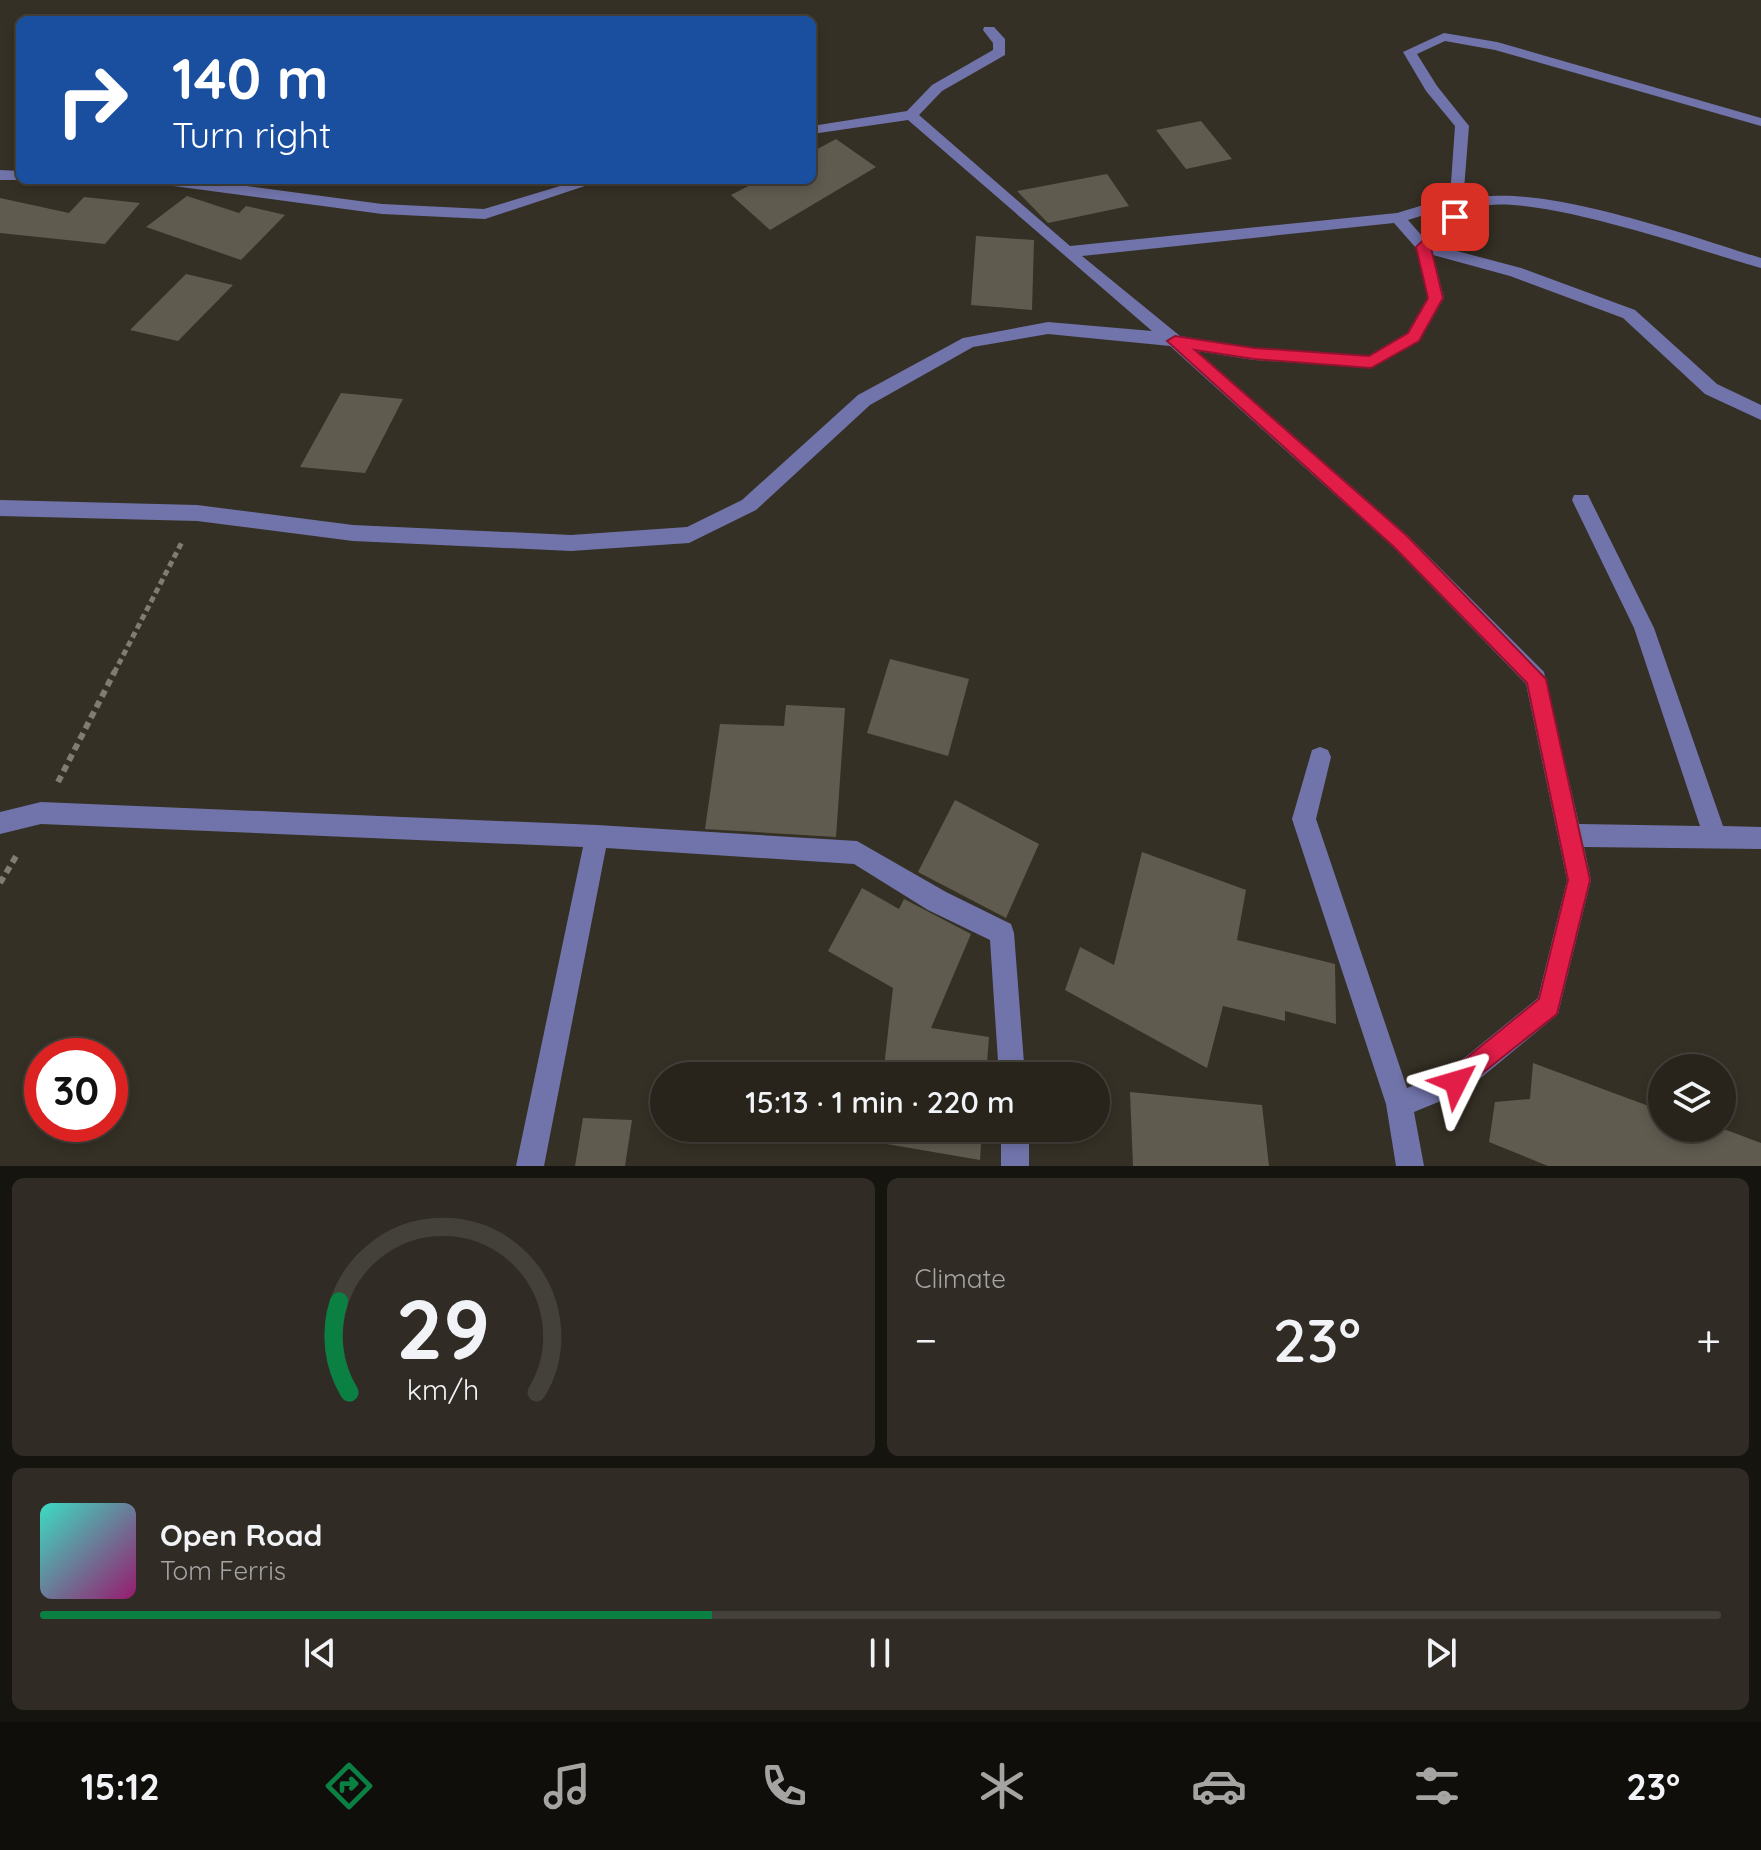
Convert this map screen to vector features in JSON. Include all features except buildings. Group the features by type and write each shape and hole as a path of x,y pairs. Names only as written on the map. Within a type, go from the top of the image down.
{"street":[{"path":"816,129 911,115 937,88 1000,52 1000,42 989,30"},
{"path":"1067,252 1398,218 1457,200 1462,126 1431,88 1410,52 1444,37 1497,46 1761,122"},
{"path":"911,115 1067,252 1175,341 1400,541 1536,679 1579,880 1549,1005 1456,1082 1399,1104"},
{"path":"196,184 382,209 485,214 583,184"},
{"path":"1423,247 1471,203 1505,199 1546,205 1761,263"},
{"path":"0,508 197,513 353,533 571,543 689,535 749,505 864,400 969,342 1048,328 1175,341 1254,354 1371,362 1413,337 1436,298 1423,247 1398,218"},
{"path":"1423,247 1515,272 1629,314 1711,389 1761,413"},
{"path":"1581,500 1644,628 1716,838"},
{"path":"1320,757 1304,819 1399,1104 1410,1166"},
{"path":"0,823 41,813 597,836 857,853 937,901 1002,933 1011,1062"},
{"path":"1569,835 1761,838"},
{"path":"530,1166 597,836"},
{"path":"1015,1142 1015,1166"}],"path":[{"path":"0,883 41,813 197,513"}],"route":[{"path":"1455,217 1423,247 1436,298 1413,337 1371,362 1254,354 1175,341 1400,541 1536,679 1579,880 1549,1005 1456,1082"}]}
